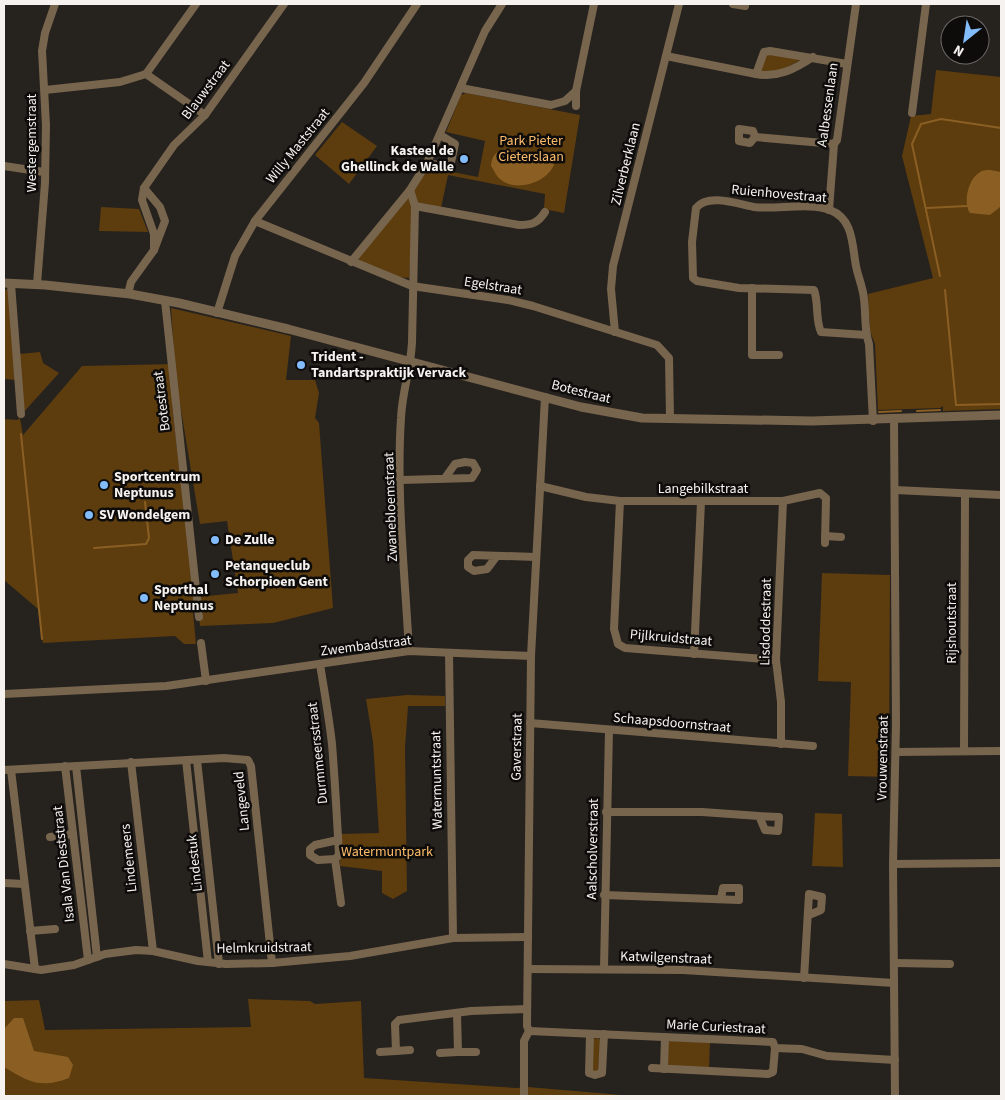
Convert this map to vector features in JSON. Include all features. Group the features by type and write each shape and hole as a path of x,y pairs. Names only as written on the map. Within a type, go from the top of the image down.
{"street":[{"name":"Westergemstraat","path":"37,284 40,266 44,172 45,90 42,51 44,33 55,4"},
{"path":"45,90 120,82 146,74 196,4"},
{"name":"Blauwstraat","path":"144,188 174,145 205,115 284,4"},
{"name":"Willy Maststraat","path":"216,313 235,256 255,221 364,83 417,4"},
{"path":"351,262 410,190 427,163 462,88 485,31 502,4"},
{"path":"576,106 576,91 594,4"},
{"name":"Zilverberklaan","path":"615,332 611,289 613,266 679,4"},
{"path":"733,4 745,6"},
{"name":"Aalbessenlaan","path":"829,210 834,144 837,140 856,4"},
{"path":"912,113 926,4"},
{"path":"756,74 764,52 813,57 847,64"},
{"path":"666,56 756,74 773,75 785,73 813,57"},
{"path":"146,74 205,115"},
{"path":"462,88 551,105 566,101 576,91"},
{"path":"427,163 450,167 455,144 440,135"},
{"path":"755,137 834,144"},
{"path":"4,166 44,172"},
{"path":"144,188 142,200 154,234 154,250"},
{"path":"128,294 130,282 154,250 164,218 160,207 144,188"},
{"name":"Zwanebloemstraat","path":"409,651 401,480 401,417 411,362 415,206 410,190"},
{"name":"Ruienhovestraat","path":"866,335 822,332 818,326 817,298 814,290 752,288 704,282 693,278 691,270 694,214 699,205 710,200 760,208 778,206 829,210 839,215 848,227 855,246 856,264 864,300 866,335 869,344 873,420"},
{"path":"415,206 519,225 530,225 540,221 545,212"},
{"name":"Egelstraat","path":"255,221 412,286 508,300 658,346 669,358 670,418"},
{"path":"8,284 21,414"},
{"name":"Botestraat","path":"8,284 37,284 128,294 165,301 288,329 616,415 670,418 873,420 1001,415"},
{"path":"752,288 748,355 779,355"},
{"name":"Botestraat","path":"165,301 199,617"},
{"name":"Gaverstraat","path":"524,1096 524,1041 529,1031 527,1026 527,1009 531,656 545,397"},
{"name":"Vrouwenstraat","path":"894,420 896,752 894,864 895,1096"},
{"path":"401,480 445,478"},
{"name":"Langebilkstraat","path":"540,486 620,501 783,501 820,493 826,498 825,540 841,537"},
{"path":"894,490 1001,495"},
{"name":"Rijshoutstraat","path":"964,751 965,494"},
{"name":"Pijlkruidstraat","path":"620,501 614,629 618,644 625,648 776,660"},
{"name":"Lisdoddestraat","path":"782,744 781,702 776,660 783,501"},
{"path":"694,654 701,502"},
{"path":"496,557 536,557"},
{"path":"201,643 206,681"},
{"name":"Zwembadstraat","path":"4,694 166,686 409,651 531,656"},
{"name":"Watermuntstraat","path":"449,652 453,938"},
{"name":"Durmmeersstraat","path":"320,664 332,742 339,855 335,859"},
{"name":"Schaapsdoornstraat","path":"530,724 813,746"},
{"name":"Aalscholverstraat","path":"604,968 604,895 609,730"},
{"path":"896,752 1001,751"},
{"name":"Langeveld","path":"7,770 131,762 244,758 250,762 272,963"},
{"name":"Lindestuk","path":"186,760 208,962"},
{"name":"Lindestuk","path":"198,760 219,964"},
{"name":"Lindemeers","path":"131,762 153,951"},
{"name":"Isala Van Dieststraat","path":"65,766 88,960"},
{"name":"Isala Van Dieststraat","path":"76,766 97,957"},
{"path":"7,770 35,969"},
{"path":"606,812 702,812 759,816"},
{"path":"50,837 73,834"},
{"path":"338,840 315,845 310,849 310,855 318,860 335,859 341,903"},
{"path":"894,864 1001,863"},
{"path":"4,884 24,884"},
{"path":"604,895 720,898"},
{"path":"804,978 808,915"},
{"path":"30,931 55,929"},
{"name":"Helmkruidstraat","path":"4,964 35,969 58,968 97,957 136,950 153,951 219,964 272,963 350,956 453,938 528,937"},
{"path":"894,963 950,964"},
{"name":"Katwilgenstraat","path":"528,969 683,970 894,983"},
{"path":"396,1051 394,1024 396,1022 417,1016 484,1010 527,1009"},
{"path":"457,1013 458,1052"},
{"name":"Marie Curiestraat","path":"529,1031 773,1042 774,1048 802,1049 827,1056 895,1060"},
{"path":"590,1034 589,1073 596,1075 602,1073 604,1034"},
{"path":"664,1069 665,1037"},
{"path":"652,1068 768,1074 773,1072 774,1048"},
{"path":"380,1052 410,1050"},
{"path":"440,1053 476,1052"}],"green space":[{"path":"767,54 802,59 782,70 762,72 760,68"},
{"path":"936,70 1001,77 1001,409 943,411 943,406 940,408 878,410 875,344 870,331 868,294 933,278 902,156 911,116 931,114"},
{"name":"Park Pieter Cieterslaan","path":"466,93 580,115 564,213 544,209 545,194 448,175 441,208 414,203 409,278 397,277 360,261 358,258 426,169 432,168 478,177 485,141 446,132 461,95"},
{"path":"342,122 377,146 349,184 315,155"},
{"path":"101,207 139,209 148,232 99,231"},
{"path":"9,289 16,380 4,379 4,290"},
{"path":"171,308 291,336 286,380 315,380 319,393 315,418 319,423 333,608 273,623 200,626 197,597 238,593 227,521 200,524 180,404 172,404 195,607 193,612 196,644 184,644 175,636 43,643 38,609 4,580 4,419 17,420 20,418 23,435 82,366 175,364"},
{"path":"40,352 43,363 59,373 22,414 19,354"},
{"path":"822,573 890,575 889,777 848,776 851,682 818,681"},
{"name":"Watermuntpark","path":"407,695 445,696 445,706 408,706 405,748 407,891 393,899 382,893 382,871 340,866 341,834 379,833 373,742 366,699"},
{"path":"815,813 842,814 843,867 812,866"},
{"path":"248,999 310,1001 315,1004 361,1001 364,1078 517,1088 528,1087 633,1096 4,1096 4,1001 39,1000 45,1030 251,1027"},
{"path":"598,1038 600,1040 598,1072 591,1070 592,1039"},
{"path":"670,1040 710,1041 709,1069 671,1067 668,1064 667,1045"}],"shaded area":[{"path":"504,149 517,152 552,153 554,155 554,166 549,173 536,182 521,185 506,183 499,178 491,166 494,155"},
{"path":"990,170 1001,172 1000,207 990,215 970,213 967,203 969,186 980,172"},
{"path":"14,1018 23,1018 34,1051 68,1057 73,1065 69,1078 50,1083 35,1082 21,1077 4,1067 4,1029"}],"waterway":[{"path":"940,276 912,144 921,124 941,119 1001,128"},
{"path":"927,208 967,206"},
{"path":"945,290 956,405 1001,404"},
{"path":"917,411 940,410"},
{"path":"879,412 901,411"},
{"path":"21,434 42,639"},
{"path":"94,548 146,544 149,538 145,502"}],"place":[{"name":"Kasteel de Ghellinck de Walle","path":"464,159"},
{"name":"Trident - Tandartspraktijk Vervack","path":"301,365"},
{"name":"Sportcentrum Neptunus","path":"104,485"},
{"name":"SV Wondelgem","path":"89,515"},
{"name":"De Zulle","path":"215,540"},
{"name":"Petanqueclub Schorpioen Gent","path":"215,574"},
{"name":"Sporthal Neptunus","path":"144,598"}]}
